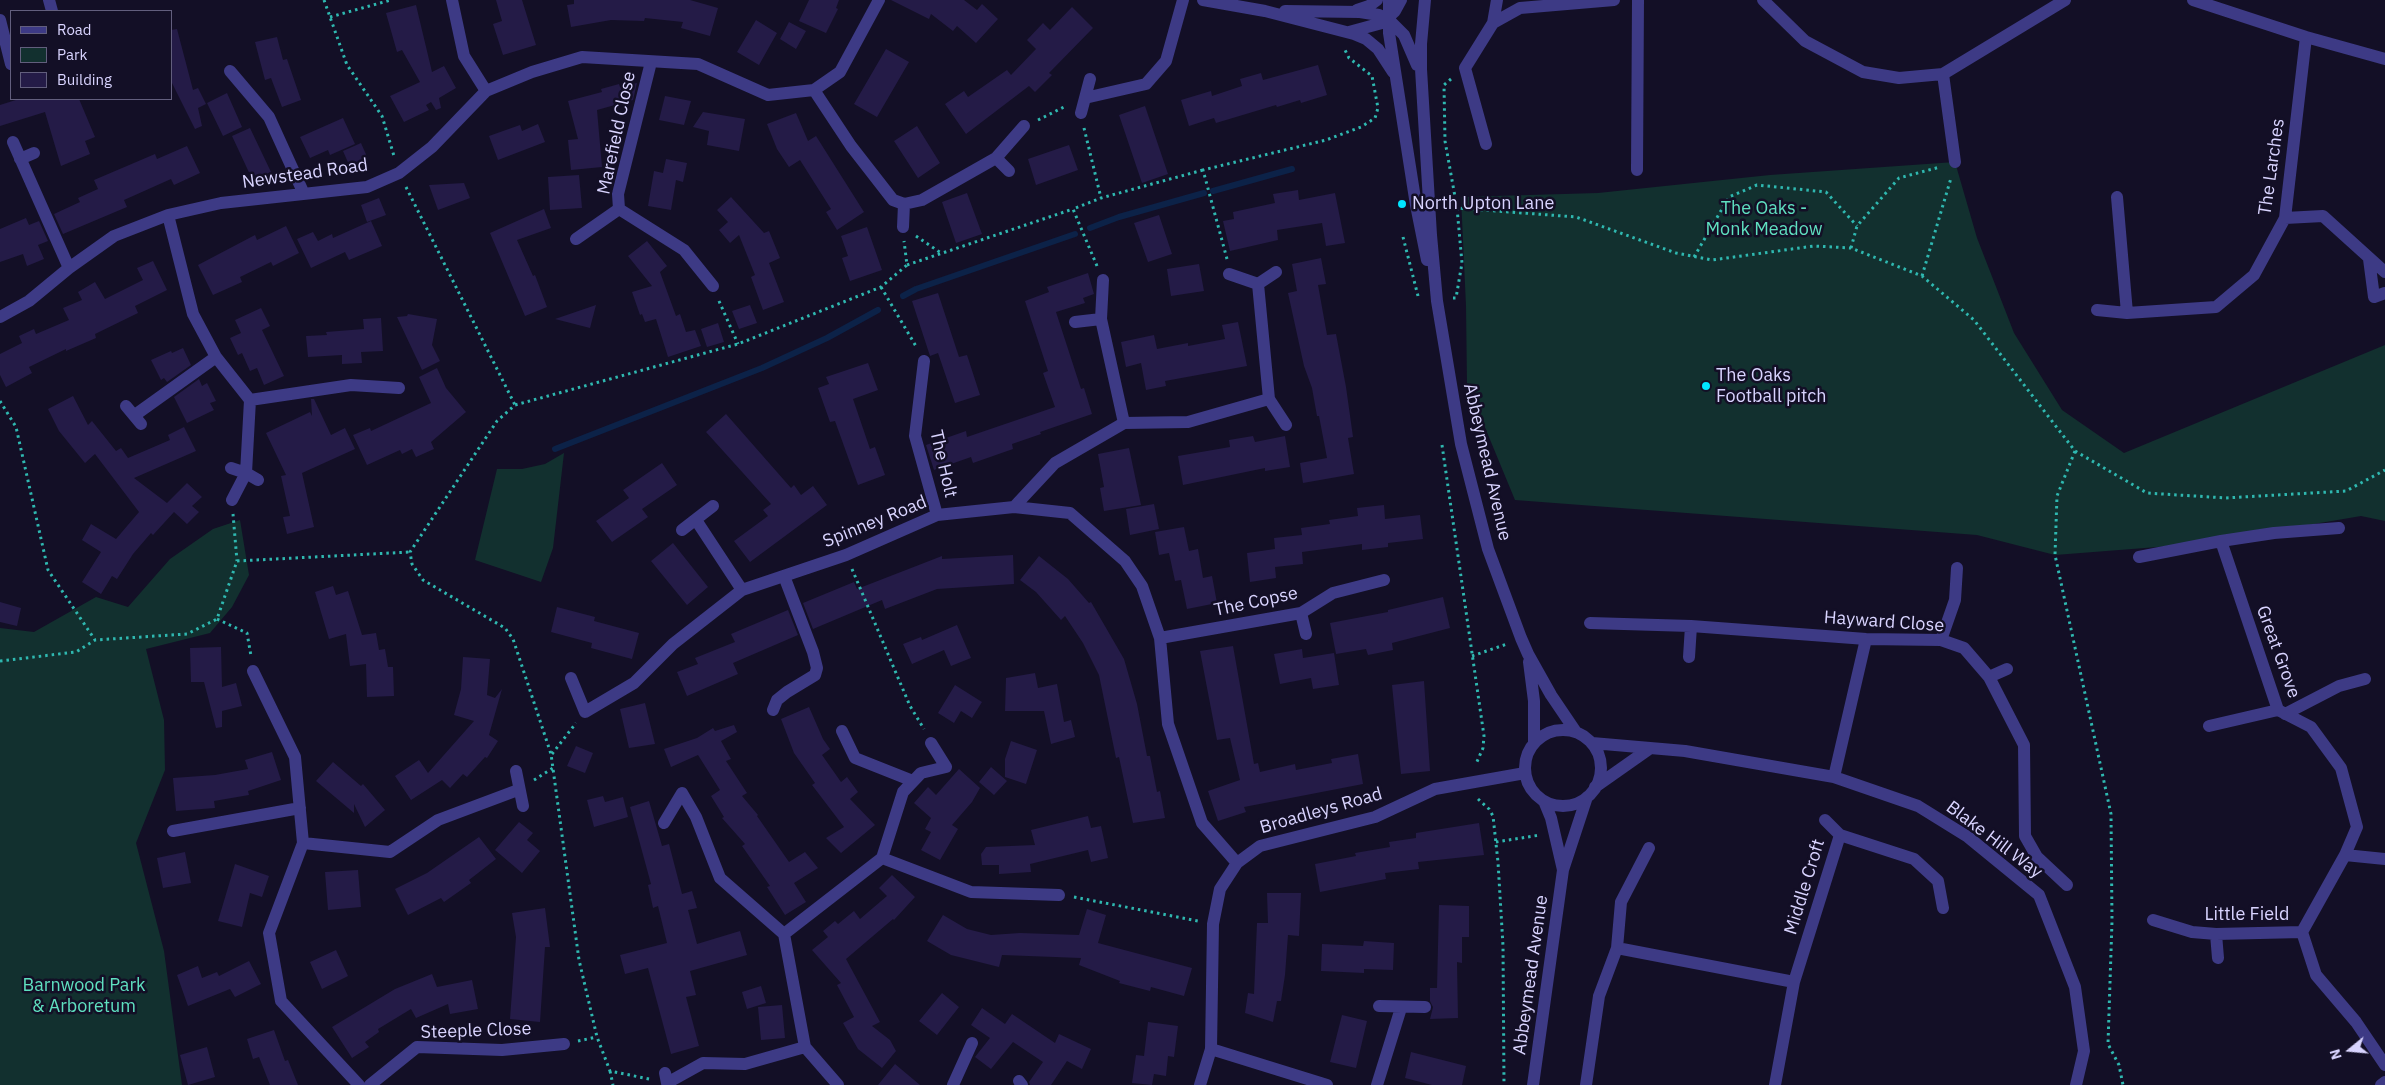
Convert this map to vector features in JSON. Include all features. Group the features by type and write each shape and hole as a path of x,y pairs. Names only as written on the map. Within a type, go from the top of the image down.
{"street":[{"path":"452,0 464,56 486,91"},
{"name":"Newstead Road","path":"0,317 29,301 69,268 114,236 168,215 220,203 367,187 399,173 432,147 486,91 532,72 582,57 698,64 768,95 814,90 840,72 879,0"},
{"path":"1085,98 1146,84 1166,61 1183,0"},
{"path":"1204,0 1265,11 1344,32 1374,26 1388,19 1401,0"},
{"path":"1344,12 1369,6 1377,0"},
{"name":"Abbeymead Avenue","path":"1389,0 1388,19 1423,242 1437,301 1469,480 1488,549 1521,638 1551,695 1576,732"},
{"name":"Abbeymead Avenue","path":"1425,0 1421,44 1422,88 1437,301"},
{"path":"1486,144 1465,68 1493,23 1497,0"},
{"path":"1493,23 1520,8 1614,0"},
{"path":"1637,170 1638,0"},
{"path":"1763,0 1805,41 1863,72 1899,78 1942,74 2065,0"},
{"path":"2193,0 2306,37 2385,59"},
{"path":"1265,11 1370,13 1388,19"},
{"name":"Abbeymead Avenue","path":"1388,19 1404,35 1413,51 1422,88"},
{"path":"0,20 10,60"},
{"name":"Abbeymead Avenue","path":"1344,32 1366,39 1378,49 1392,69 1399,91"},
{"name":"The Larches","path":"2097,310 2127,313 2216,307 2254,276 2285,218 2306,37"},
{"name":"Marefield Close","path":"651,62 618,194 619,209 684,250 713,286"},
{"path":"230,71 269,117 304,194"},
{"path":"1942,74 1955,162"},
{"path":"1081,113 1090,79"},
{"path":"814,90 851,146 893,200 904,204 922,200 996,158 1024,126"},
{"path":"13,142 69,268"},
{"path":"20,159 34,153"},
{"path":"996,158 1009,172"},
{"path":"2117,198 2127,313"},
{"path":"903,227 904,204"},
{"path":"576,239 619,209"},
{"path":"168,215 194,314 216,357 250,400 246,473 232,500"},
{"path":"2285,218 2323,216 2385,272"},
{"path":"2369,258 2385,259"},
{"path":"2369,258 2374,297 2385,293"},
{"path":"1229,268 1258,284"},
{"path":"1258,284 1276,272"},
{"path":"1103,280 1101,319 1124,423"},
{"path":"1258,284 1269,399 1286,425"},
{"path":"1075,322 1101,319"},
{"path":"134,415 216,357"},
{"name":"The Holt","path":"924,361 915,436 937,515"},
{"path":"250,400 351,385 399,388"},
{"path":"1014,507 1055,463 1124,423 1188,422 1269,399"},
{"path":"231,468 246,473 258,480"},
{"path":"682,530 714,506"},
{"name":"Spinney Road","path":"585,712 634,683 673,644 742,590 846,555 937,515 1014,507 1070,513 1125,561 1142,586 1160,638 1168,724 1202,823 1237,863"},
{"path":"696,520 742,590"},
{"path":"2139,557 2196,544 2237,538 2339,528"},
{"name":"Great Grove","path":"2220,541 2282,712 2311,727 2341,768 2357,827 2345,855 2302,932"},
{"path":"1941,640 1954,600 1957,568"},
{"path":"773,710 777,700 815,675 816,668 813,652 784,576"},
{"name":"The Copse","path":"1160,638 1301,613 1333,593 1384,580"},
{"path":"1301,613 1306,634"},
{"name":"Hayward Close","path":"1590,622 1691,626 1866,639 1941,640 1964,648 1989,676 2024,745 2025,836 2037,857 2067,885"},
{"path":"1689,657 1691,626"},
{"path":"1834,777 1866,639"},
{"name":"Abbeymead Avenue","path":"1528,654 1534,701 1534,743"},
{"path":"1989,676 2007,669"},
{"path":"253,671 294,757 303,843 269,932 281,1000 359,1085"},
{"path":"571,678 585,712"},
{"path":"2209,726 2282,712 2340,686 2365,679"},
{"path":"842,731 855,758 913,782"},
{"path":"1595,787 1600,772 1599,757 1592,743 1576,732 1553,731 1543,735 1534,743 1528,753 1525,773 1532,790 1544,801 1566,805 1577,803 1587,797 1595,787 1649,749"},
{"path":"784,934 882,858 902,792 921,773 946,767 932,743"},
{"name":"Blake Hill Way","path":"1592,743 1685,751 1834,777 1918,806 1968,837 2039,895 2075,987 2084,1051 2076,1085"},
{"path":"516,771 518,790 524,806"},
{"name":"Broadleys Road","path":"1200,1085 1211,1049 1214,924 1220,889 1237,863 1260,846 1375,817 1435,789 1525,773"},
{"path":"303,843 390,852 438,820 518,790"},
{"path":"664,823 682,793 696,817 720,878 784,934 805,1047 838,1085"},
{"name":"Abbeymead Avenue","path":"1533,1085 1563,870 1587,797"},
{"name":"Abbeymead Avenue","path":"1544,801 1563,870"},
{"path":"173,831 300,808"},
{"path":"1825,820 1840,834"},
{"name":"Middle Croft","path":"1775,1085 1794,982 1840,834 1914,859 1938,881 1943,908"},
{"path":"1586,1085 1599,996 1617,948 1621,902 1649,848"},
{"path":"2345,855 2385,859"},
{"path":"882,858 972,892 1059,894"},
{"name":"Little Field","path":"2153,920 2192,932 2216,934 2302,932"},
{"path":"2302,932 2316,974 2356,1022 2385,1065"},
{"path":"2216,934 2218,958"},
{"path":"1617,948 1794,982"},
{"path":"1379,1006 1401,1008 1425,1007"},
{"path":"1376,1085 1401,1008"},
{"path":"953,1085 972,1043"},
{"name":"Steeple Close","path":"370,1085 417,1047 502,1050 564,1044"},
{"path":"666,1078 703,1063 745,1064 805,1047"},
{"path":"1211,1049 1327,1085"},
{"path":"2381,1085 2385,1082"}],"path":[{"path":"324,0 347,65 382,116 399,173 515,405"},
{"path":"330,17 391,0"},
{"path":"613,1085 610,1071 597,1037 580,960 551,754 510,633 431,586 412,564 410,552 497,421 515,405 738,344 882,287 907,265 1101,198 1203,170 1326,140 1361,127 1376,118 1378,108 1372,76 1349,58 1343,44 1344,32"},
{"path":"1437,301 1456,298 1462,263 1457,208 1445,141 1444,84 1465,68"},
{"path":"1024,126 1085,98"},
{"path":"1081,113 1101,198"},
{"path":"1851,248 1858,226 1899,178 1955,162"},
{"path":"1922,276 1955,162"},
{"path":"1203,170 1229,268"},
{"path":"1694,257 1729,198 1757,185 1826,192 1858,226"},
{"path":"1457,208 1576,217 1676,253 1712,260 1814,246 1851,248 1922,276 1974,320 2075,451 2147,493 2226,498 2346,491 2385,470"},
{"path":"1072,209 1103,280"},
{"path":"903,227 941,253"},
{"path":"903,227 907,265"},
{"path":"1403,234 1409,266 1420,304"},
{"path":"713,286 738,344"},
{"path":"882,287 924,361"},
{"path":"0,401 16,427 48,570 96,640"},
{"path":"1441,440 1484,736 1483,748 1475,769"},
{"path":"2075,451 2057,496 2055,554 2111,814 2112,921 2108,1044 2119,1065 2124,1085"},
{"path":"0,661 76,652 96,640 187,634 217,620 237,561 232,500"},
{"path":"237,561 410,552"},
{"path":"846,555 910,706 932,743"},
{"path":"217,620 247,634 253,671"},
{"path":"1472,656 1521,638"},
{"path":"551,754 585,712"},
{"path":"1476,796 1493,816 1498,862 1502,946 1504,1085"},
{"path":"1059,894 1214,924"},
{"path":"610,1071 666,1078"}],"green space":[{"name":"The Oaks - Monk Meadow","path":"1955,162 1977,238 2014,333 2062,410 2124,453 2385,345 2385,521 2361,516 2196,544 2055,555 1977,535 1515,500 1467,384 1466,306 1461,197 1598,193 1770,175"},
{"path":"564,453 553,548 541,582 475,560 497,469 522,469 545,464"},
{"name":"Barnwood Park & Arboretum","path":"240,520 249,575 232,607 210,633 146,649 164,720 165,770 136,843 164,951 182,1085 0,1085 0,628 34,632 96,597 128,607 170,559 213,529"}],"building":[{"path":"496,0 522,0 536,45 503,55 493,24 502,21"},
{"path":"574,0 690,0 718,8 710,36 681,28 683,22 645,18 644,21 611,20 571,27 567,5 574,4"},
{"path":"809,0 839,0 836,8 838,9 826,33 799,21"},
{"path":"891,0 964,0 977,10 982,4 998,19 976,43 957,26 953,31 931,14 929,19"},
{"path":"416,5 432,72 444,66 456,88 439,98 441,108 436,110 431,102 426,105 429,110 404,122 390,96 420,82 402,50 397,52 386,13"},
{"path":"1072,7 1093,28 1049,73 1052,75 1035,92 1029,86 966,134 945,104 964,91 968,97 1007,70 1011,75 1036,49 1027,40 1043,23 1050,30"},
{"path":"756,20 777,33 759,65 737,52"},
{"path":"789,22 806,31 796,49 780,39"},
{"path":"177,29 193,90 198,88 206,104 198,108 202,126 195,129 172,83 172,30"},
{"path":"277,37 283,60 287,59 301,100 282,107 271,78 265,80 255,42"},
{"path":"886,49 909,62 877,117 854,104"},
{"path":"1318,65 1327,95 1301,103 1300,100 1277,107 1276,105 1216,123 1214,118 1189,126 1181,100 1211,91 1212,96 1242,86 1240,79 1261,73 1263,80"},
{"path":"637,83 633,100 597,110 602,167 571,170 568,140 578,139 568,101 602,92 601,89 619,84 620,87"},
{"path":"227,93 242,127 223,136 207,103"},
{"path":"665,96 691,101 684,125 659,120"},
{"path":"16,100 79,100 95,137 85,141 90,154 61,166 45,112 0,126 0,105"},
{"path":"1145,106 1168,174 1142,183 1119,115"},
{"path":"703,112 745,119 739,151 707,145 709,131 693,127"},
{"path":"796,113 808,141 816,136 864,212 837,230 826,212 831,209 800,160 789,167 777,149 767,124"},
{"path":"343,118 355,144 330,155 328,150 310,158 300,137"},
{"path":"538,124 545,142 498,160 489,136 520,125 522,131"},
{"path":"917,126 940,163 918,178 894,141"},
{"path":"250,128 271,172 253,181 232,136"},
{"path":"361,143 368,159 350,167 343,151"},
{"path":"1069,145 1078,170 1036,185 1028,159"},
{"path":"187,146 200,173 174,185 171,179 124,200 127,207 63,234 54,214 80,202 78,198 98,189 94,180 155,154 157,159"},
{"path":"666,159 687,163 683,182 676,180 671,210 648,206 654,171 663,173"},
{"path":"579,175 582,208 550,210 548,177"},
{"path":"464,183 470,198 438,210 429,185"},
{"path":"1298,190 1299,200 1335,193 1345,243 1326,246 1322,223 1277,230 1278,240 1230,251 1223,221 1234,219 1233,212 1275,203 1273,194"},
{"path":"967,193 982,234 956,243 942,202"},
{"path":"731,197 764,233 769,231 780,258 769,263 784,302 763,310 751,277 755,275 739,235 730,243 719,230 728,222 717,210"},
{"path":"379,198 386,215 367,222 361,205"},
{"path":"544,209 551,228 517,240 533,276 535,275 547,307 525,316 490,233"},
{"path":"1159,215 1172,254 1148,262 1134,223"},
{"path":"26,218 29,225 39,221 48,241 38,245 44,259 27,266 23,254 0,262 0,229"},
{"path":"371,221 382,246 349,260 345,252 311,268 297,239 313,232 318,241 332,234 333,238"},
{"path":"286,226 299,253 273,266 271,262 240,277 242,282 213,295 198,265 255,235 257,240"},
{"path":"867,227 882,270 850,281 842,258 848,256 841,236"},
{"path":"647,241 667,266 660,272 676,316 680,314 686,332 695,330 701,346 668,357 656,319 645,322 642,314 640,315 632,292 652,286 628,256"},
{"path":"1321,258 1326,284 1318,285 1327,335 1336,334 1353,437 1348,438 1354,474 1303,483 1300,463 1327,458 1319,416 1317,416 1312,388 1304,366 1288,293 1297,291 1292,264"},
{"path":"153,261 167,290 135,306 138,313 95,334 96,338 66,351 66,349 29,367 32,373 6,387 0,375 0,354 22,343 19,336 34,329 36,334 69,320 63,308 82,300 78,292 95,282 105,299 143,280 137,268"},
{"path":"1199,264 1204,291 1171,296 1167,269"},
{"path":"1088,273 1094,294 1083,298 1085,303 1056,312 1081,389 1084,388 1092,414 1012,444 1013,449 973,463 971,457 934,470 926,445 966,431 967,437 1055,407 1043,373 1048,371 1025,301 1049,292 1047,287"},
{"path":"938,293 959,357 967,355 980,395 955,403 938,353 930,356 912,301"},
{"path":"596,305 590,328 555,319"},
{"path":"750,305 757,323 739,329 732,311"},
{"path":"261,308 270,326 262,330 284,376 264,385 257,368 250,371 242,353 238,355 230,338 241,333 235,320"},
{"path":"408,314 437,319 432,345 440,361 422,370 397,317 407,316"},
{"path":"381,318 383,351 361,352 362,363 342,364 342,355 308,357 306,336 327,335 326,332 364,329 363,319"},
{"path":"1238,322 1247,366 1165,381 1166,386 1146,390 1141,363 1126,367 1121,342 1154,335 1157,349 1188,343 1188,346 1225,339 1222,325"},
{"path":"718,323 724,342 707,347 701,329"},
{"path":"183,348 191,365 167,382 164,378 161,380 151,360"},
{"path":"868,363 878,390 853,399 870,449 875,447 885,475 858,485 835,421 830,422 818,388 829,384 826,377"},
{"path":"437,368 446,388 466,412 431,442 434,449 416,457 412,449 402,454 400,450 367,465 353,435 370,428 371,431 431,403 419,377"},
{"path":"199,379 202,386 207,383 216,401 210,403 214,410 187,423 174,397"},
{"path":"73,396 88,425 92,421 116,451 121,448 128,458 170,440 168,435 184,427 196,451 134,478 167,503 187,483 202,497 192,506 199,512 187,524 174,512 153,535 151,533 133,554 117,579 112,576 101,594 82,582 101,552 82,540 91,524 116,539 139,512 95,454 85,463 59,431 48,409"},
{"path":"311,399 314,399 331,435 345,428 355,449 302,473 314,527 287,534 283,517 290,516 281,476 286,475 266,433 310,412 312,416"},
{"path":"726,414 791,488 794,485 801,495 813,486 827,505 750,562 734,541 768,516 763,510 771,504 706,432"},
{"path":"1253,436 1255,442 1285,436 1290,467 1265,471 1265,468 1183,485 1178,456 1230,447 1229,440"},
{"path":"1129,448 1141,505 1104,511 1100,488 1104,487 1098,454"},
{"path":"662,463 677,485 642,509 648,517 612,542 596,521 629,498 623,490"},
{"path":"1154,504 1159,529 1130,535 1126,509"},
{"path":"1384,505 1385,519 1420,515 1423,539 1388,543 1388,547 1362,550 1362,544 1302,552 1303,564 1275,567 1276,578 1250,582 1247,553 1275,549 1274,538 1302,535 1301,528 1330,524 1329,520 1358,516 1357,508"},
{"path":"1184,527 1189,551 1198,549 1203,578 1212,576 1217,603 1187,609 1181,580 1175,581 1169,553 1159,555 1155,532"},
{"path":"673,543 708,587 687,605 651,561"},
{"path":"1013,555 1014,584 937,589 885,609 882,600 813,629 803,603 854,582 857,589 942,556 942,559"},
{"path":"1039,556 1068,579 1089,603 1091,602 1124,659 1137,704 1147,756 1150,756 1157,792 1160,791 1165,818 1133,823 1119,757 1116,758 1099,675 1083,643 1065,616 1061,620 1036,592 1020,580"},
{"path":"333,586 336,595 348,591 362,635 376,633 379,650 385,649 388,667 393,667 394,696 367,697 366,664 350,666 346,634 329,639 315,592"},
{"path":"1443,597 1450,628 1392,643 1393,650 1368,655 1366,649 1336,654 1330,623 1388,612 1388,610"},
{"path":"0,602 21,608 17,626 0,622"},
{"path":"557,607 595,617 594,621 639,633 632,659 591,648 592,643 551,632"},
{"path":"788,610 798,635 733,663 738,674 687,696 677,672 698,664 695,658 735,642 731,634"},
{"path":"957,625 971,658 951,666 944,650 912,664 903,644 921,637 922,640"},
{"path":"1233,646 1254,764 1258,763 1260,772 1295,764 1296,770 1332,763 1331,759 1358,754 1363,784 1244,807 1246,812 1218,821 1208,791 1240,780 1230,738 1217,740 1200,651"},
{"path":"221,647 222,687 236,683 242,706 222,711 222,727 216,728 204,682 191,682 190,648"},
{"path":"1302,649 1303,658 1334,653 1339,685 1313,689 1311,678 1280,684 1274,654"},
{"path":"463,657 490,659 487,695 495,698 502,689 489,735 498,741 487,758 485,757 467,777 463,774 450,788 442,780 411,800 395,776 419,760 428,773 474,721 454,715 461,689"},
{"path":"1035,673 1038,688 1057,684 1064,722 1071,720 1075,737 1051,744 1044,711 1005,711 1006,678"},
{"path":"1424,681 1430,771 1401,774 1392,685"},
{"path":"955,685 982,702 972,718 961,711 954,723 938,713"},
{"path":"645,703 655,744 629,748 620,709"},
{"path":"809,707 823,739 830,749 822,755 841,782 847,777 858,792 850,799 875,825 841,853 826,838 844,827 812,785 815,783 794,753 781,719"},
{"path":"734,725 737,732 721,741 731,759 726,761 747,793 742,796 758,815 789,862 805,852 818,868 794,883 806,902 785,915 767,887 770,886 742,846 745,844 722,818 724,817 711,796 720,790 698,755 671,767 664,749 697,738 713,728 715,731"},
{"path":"1011,741 1037,750 1026,784 1005,777 1005,759"},
{"path":"576,746 593,753 585,773 567,766"},
{"path":"272,752 281,780 248,791 249,795 214,801 215,808 176,811 173,778 215,775 248,769 245,760"},
{"path":"333,762 361,786 363,784 385,810 365,827 354,804 354,813 316,781"},
{"path":"991,767 1007,781 994,795 979,782"},
{"path":"959,769 980,788 972,802 952,825 958,829 940,860 921,850 931,832 925,829 931,818 914,803 928,787 936,795"},
{"path":"603,796 605,802 623,797 628,817 594,827 587,800"},
{"path":"649,801 662,846 669,844 682,894 692,891 697,908 688,910 697,944 740,931 747,955 690,971 696,995 686,997 699,1046 671,1054 648,968 625,974 620,955 667,943 658,906 653,908 648,885 651,884 630,807"},
{"path":"1088,816 1091,828 1101,826 1108,858 1091,862 1088,850 1030,864 1031,872 999,874 999,865 982,865 981,854 986,847 1035,845 1031,830"},
{"path":"519,822 533,833 527,840 540,851 522,873 495,850"},
{"path":"1479,823 1484,855 1418,862 1419,869 1385,873 1386,879 1320,892 1315,864 1356,856 1355,853 1390,847 1389,842 1416,838 1416,833"},
{"path":"479,837 496,859 469,880 471,883 444,902 441,898 408,915 395,889 427,873"},
{"path":"185,852 191,883 163,888 157,858"},
{"path":"235,864 269,876 262,897 250,893 242,927 218,921"},
{"path":"358,870 361,907 328,910 325,872"},
{"path":"892,875 915,897 894,920 846,959 880,1022 872,1026 890,1040 896,1051 882,1068 858,1049 843,1023 854,1017 837,985 841,983 812,950 828,937 823,931 835,921 838,924 854,911 860,919 887,896 879,888"},
{"path":"1267,893 1301,893 1299,936 1288,935 1281,1001 1277,1001 1273,1022 1245,1013 1248,993 1254,994 1257,923 1268,923"},
{"path":"1439,905 1469,906 1469,937 1462,937 1462,963 1457,962 1458,1018 1430,1019 1433,1007 1430,1001 1430,988 1437,988"},
{"path":"545,908 550,947 545,947 540,1022 510,1019 516,937 512,913"},
{"path":"1087,909 1106,915 1098,943 1192,968 1184,996 1151,987 1150,991 1119,983 1120,981 1079,965 1081,958 1002,955 999,967 951,955 927,941 943,915 967,929 991,935 1020,933 1079,935"},
{"path":"1364,941 1394,943 1393,970 1364,969 1364,973 1321,971 1322,944 1363,946"},
{"path":"336,950 348,976 322,989 310,962"},
{"path":"249,961 261,984 235,997 230,989 188,1006 177,975 198,966 202,978 217,972 219,976"},
{"path":"432,974 437,987 472,980 478,1009 450,1014 448,1004 416,1018 411,1009 378,1029 379,1032 365,1042 369,1047 352,1058 332,1027 395,989"},
{"path":"761,986 766,1003 747,1009 742,992"},
{"path":"942,993 959,1007 937,1035 919,1021"},
{"path":"782,1005 785,1038 761,1040 758,1007"},
{"path":"982,1008 1005,1024 1012,1014 1055,1043 1059,1034 1091,1049 1082,1069 1067,1061 1051,1085 1030,1085 1029,1082 1043,1062 1013,1042 991,1069 975,1057 990,1038 971,1025"},
{"path":"1342,1015 1367,1021 1356,1068 1330,1062"},
{"path":"1148,1022 1178,1026 1174,1057 1168,1056 1166,1076 1154,1074 1152,1085 1132,1083 1136,1055 1144,1056"},
{"path":"274,1030 285,1061 288,1060 298,1085 270,1085 259,1057 253,1059 247,1039"},
{"path":"207,1047 215,1077 188,1085 180,1055"},
{"path":"1411,1052 1466,1066 1462,1085 1432,1085 1405,1078"},
{"path":"895,1064 920,1085 878,1085"}],"waterway":[{"path":"1213,191 1292,169"},
{"path":"1090,228 1119,217 1204,193"},
{"path":"903,296 916,289 1075,234"},
{"path":"555,449 762,368 827,338 878,310"}],"place":[{"name":"North Upton Lane","path":"1402,204"},
{"name":"The Oaks Football pitch","path":"1706,386"}]}
